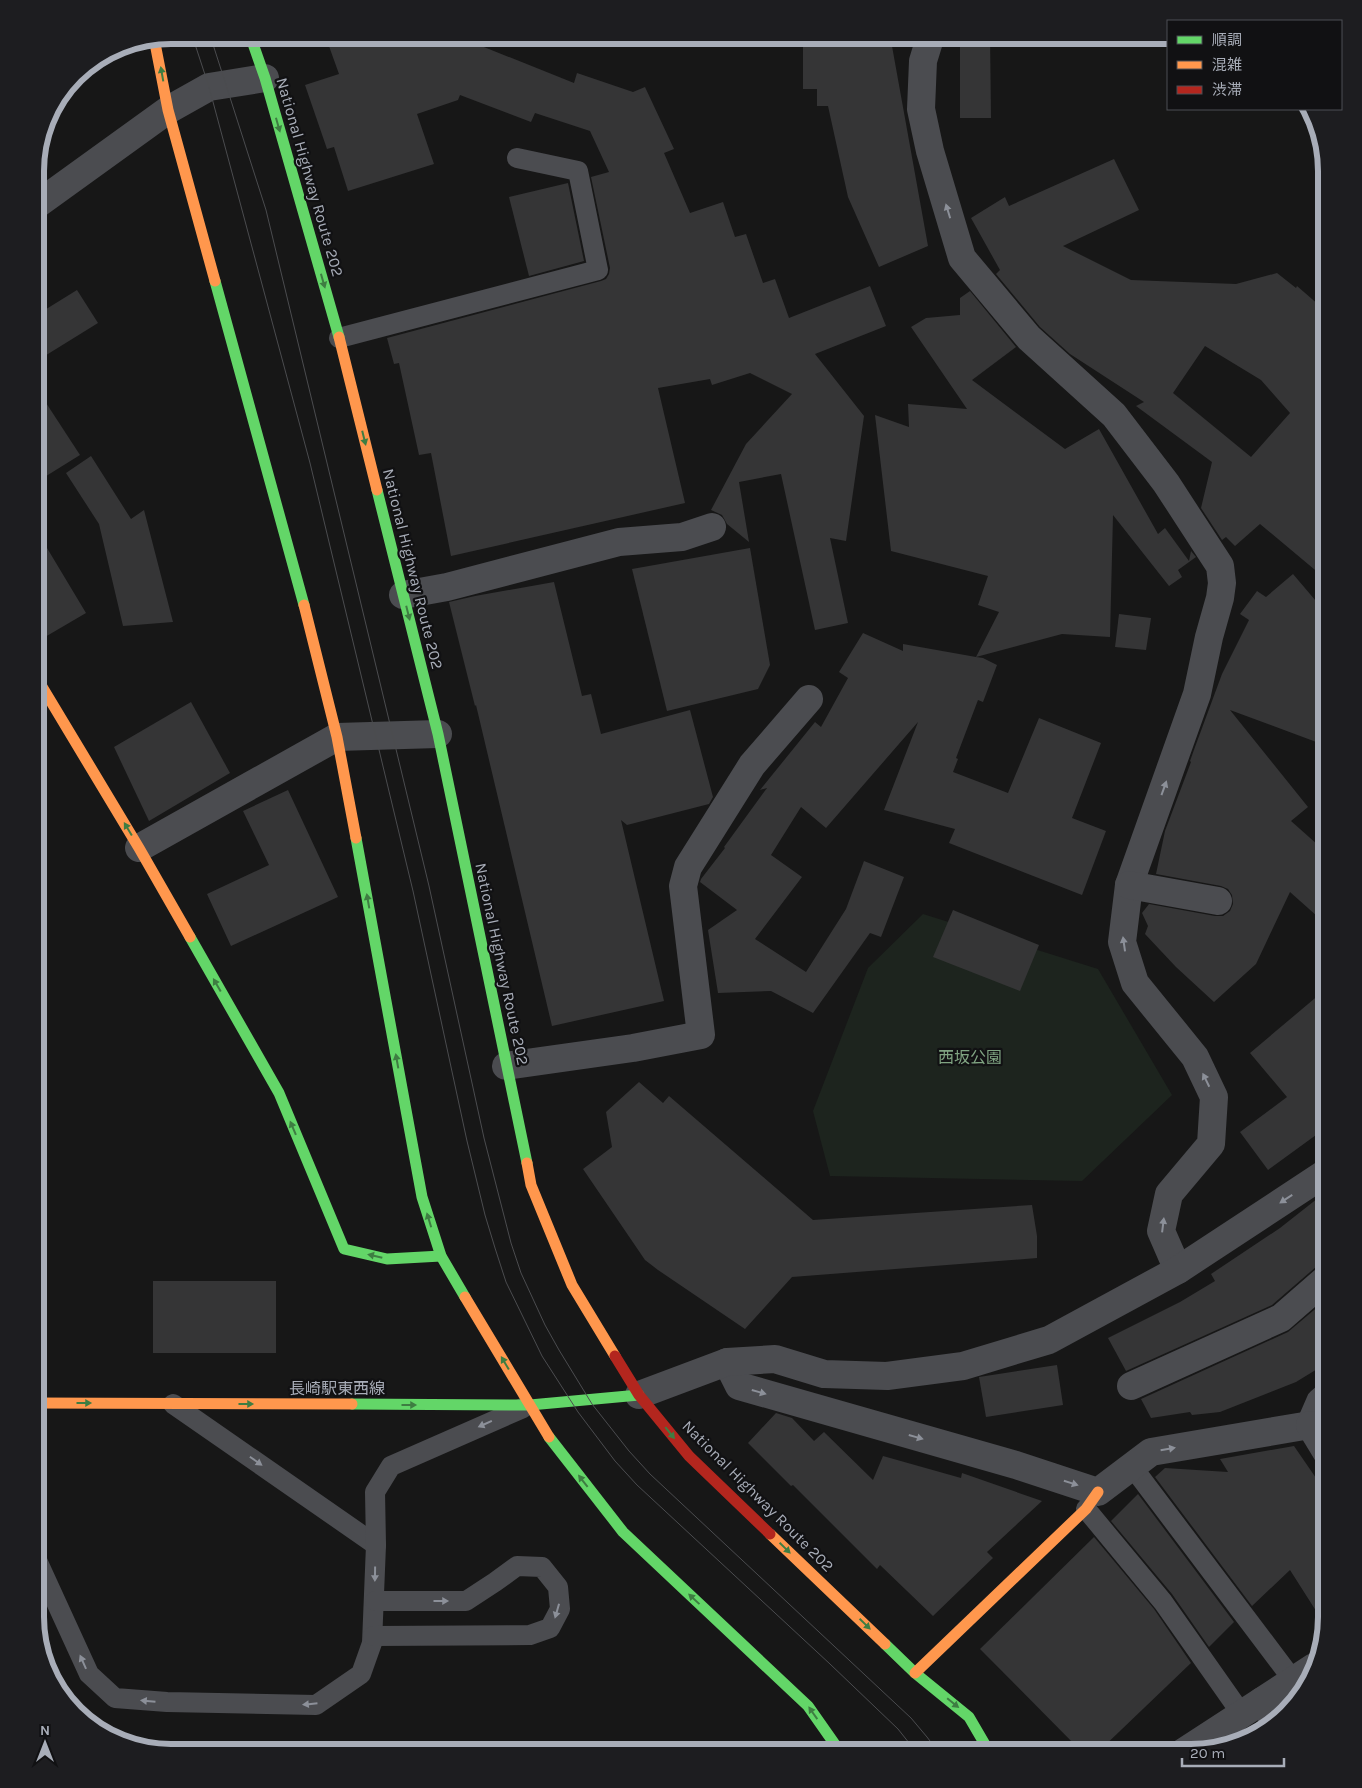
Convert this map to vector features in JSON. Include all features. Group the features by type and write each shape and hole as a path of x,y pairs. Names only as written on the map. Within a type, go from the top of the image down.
{"main road":[{"name":"National Highway Route 202","path":"253,44 265,78 339,338 438,734 531,1185 572,1285 639,1395 689,1456 915,1673 969,1717 985,1744"},
{"path":"155,45 168,110 290,552 338,737 422,1197 441,1256 546,1434 623,1532 808,1706 835,1744"},
{"path":"44,690 139,848 278,1093 344,1249 387,1259 441,1256"},
{"name":"長崎駅東西線","path":"44,1403 530,1405 639,1395"},
{"path":"915,1673 1092,1500"}],"street":[{"path":"928,44 923,60 921,108 930,151 962,258 1030,338 1114,415 1166,483 1220,566 1222,583 1220,598 1209,637 1197,694 1130,885 1122,942 1135,983 1195,1057 1214,1097 1211,1144 1169,1194 1161,1231 1178,1270"},
{"path":"44,200 168,110 209,87 265,78"},
{"path":"403,595 447,587 620,542 682,537 712,527"},
{"path":"506,1066 624,1050 701,1035 683,886 688,868 752,765 809,700"},
{"path":"139,848 338,737 438,734"},
{"path":"1130,885 1218,901"},
{"path":"639,1395 727,1362 776,1359 824,1374 887,1376 963,1366 1049,1340 1178,1270 1318,1178"},
{"path":"1131,1386 1281,1318 1318,1286"},
{"path":"727,1362 739,1386 1016,1465 1092,1500 1131,1465 1151,1452 1310,1425"},
{"path":"1310,1425 1318,1407"},
{"path":"1310,1425 1318,1438"},
{"path":"1199,1744 1259,1712 1303,1673"}],"lane":[{"path":"339,338 598,270 578,171 517,158"},
{"path":"173,1404 376,1545"},
{"path":"44,1576 89,1674 115,1698 167,1702 316,1705 361,1674 372,1643 375,1601 375,1492 391,1466 530,1405"},
{"path":"1131,1465 1303,1673"},
{"path":"1092,1500 1163,1602 1259,1712"},
{"path":"373,1636 530,1635 550,1628 560,1609 558,1587 542,1567 517,1566 466,1601 375,1601"}],"green space":[{"name":"西坂公園","path":"923,914 1098,969 1172,1095 1082,1181 830,1176 813,1111 868,968"}],"building":[{"path":"328,44 476,44 574,83 577,73 633,92 645,87 674,149 664,153 690,213 723,202 735,237 746,234 763,283 775,279 789,318 870,286 886,326 815,354 864,416 846,541 830,538 848,623 815,630 781,474 739,482 749,542 727,524 722,515 711,510 746,444 792,394 750,373 712,385 710,379 658,388 685,503 451,556 431,453 419,455 399,363 394,364 387,338 606,279 610,268 591,177 609,172 590,131 535,113 531,122 460,95 458,100 417,114 434,164 348,191 334,147 327,149 305,85 339,74"},
{"path":"803,44 892,44 928,246 879,267 848,197 828,106 817,106 817,89 803,89"},
{"path":"960,44 990,44 991,118 960,118"},
{"path":"1114,159 1139,210 1063,246 1131,280 1236,284 1277,273 1296,288 1297,286 1318,304 1318,572 1260,524 1235,546 1226,537 1222,540 1201,508 1212,462 1136,406 1144,402 1070,354 1040,327 996,274 1000,270 971,218 1005,197 1009,206","holes":["1205,346 1261,380 1290,413 1251,457 1173,393"]},
{"path":"568,183 584,261 529,276 509,197"},
{"path":"77,290 98,323 44,356 44,310"},
{"path":"970,291 1016,347 972,380 1065,449 1099,429 1158,534 1165,528 1189,561 1191,551 1196,557 1178,570 1182,577 1169,586 1113,515 1110,637 1062,634 976,657 999,612 978,605 988,576 891,551 875,415 909,427 908,404 967,409 911,327 926,318 960,315 960,298"},
{"path":"44,400 80,455 44,477"},
{"path":"91,456 131,519 144,510 173,622 123,626 99,524 66,473"},
{"path":"44,543 86,613 45,637 44,635"},
{"path":"750,548 770,665 758,689 667,711 632,569"},
{"path":"1293,574 1318,603 1318,743 1230,710 1308,807 1291,821 1318,845 1318,917 1290,892 1256,964 1214,1002 1176,967 1145,934 1148,926 1142,913 1149,904 1223,916 1230,911 1233,904 1232,895 1228,889 1221,886 1156,874 1165,831 1195,747 1222,674 1249,620 1240,614 1257,591 1266,597"},
{"path":"554,582 582,696 591,694 601,734 690,710 713,797 709,804 627,825 621,820 664,1001 552,1026 476,705 449,602"},
{"path":"1119,614 1151,618 1146,650 1115,647"},
{"path":"863,633 903,651 903,644 983,658 997,665 983,702 978,700 956,758 958,759 953,772 1008,793 1039,718 1101,743 1072,818 1106,831 1082,895 949,843 955,829 884,810 918,722 826,828 801,807 771,855 802,877 755,939 806,972 846,909 864,861 904,877 881,937 870,933 813,1013 771,991 718,993 708,930 737,910 700,882 701,879 767,788 760,790 815,722 821,727 848,678 839,672"},
{"path":"191,702 230,773 149,821 114,747"},
{"path":"288,790 338,897 231,946 207,894 269,865 243,811"},
{"path":"953,910 1039,945 1020,991 933,957"},
{"path":"1318,996 1318,1134 1268,1170 1240,1132 1287,1097 1250,1053"},
{"path":"639,1082 663,1103 669,1096 813,1220 1032,1205 1037,1236 1037,1258 792,1277 745,1329 645,1260 583,1169 612,1147 606,1112"},
{"path":"1318,1198 1318,1266 1272,1305 1126,1371 1108,1338 1180,1302 1215,1281 1211,1274 1280,1228"},
{"path":"153,1281 276,1281 276,1353 153,1353"},
{"path":"1318,1307 1318,1369 1296,1382 1220,1412 1192,1415 1190,1412 1151,1418 1141,1399 1288,1332"},
{"path":"1057,1365 1063,1405 986,1417 979,1377"},
{"path":"776,1413 792,1418 814,1441 824,1432 873,1480 883,1456 961,1478 962,1473 1042,1501 987,1552 993,1558 933,1616 880,1565 877,1569 748,1443"},
{"path":"1294,1446 1318,1481 1318,1614 1290,1570 1252,1606 1155,1477 1165,1468 1228,1472 1220,1459"},
{"path":"1138,1494 1234,1622 1209,1647 1172,1594 1111,1521"},
{"path":"1094,1537 1154,1609 1191,1663 1106,1744 1074,1744 980,1649"}],"tram line":[{"path":"195,44 209,87 310,463 413,891 467,1141 485,1215 506,1282 542,1356 578,1412 615,1461 637,1485 898,1729 910,1744"},
{"path":"213,44 266,210 429,886 484,1138 511,1243 521,1273 559,1350 592,1404 629,1451 650,1474 911,1718 932,1744"}],"traffic: fast":[{"path":"253,44 265,78 339,337"},
{"path":"215,281 304,605"},
{"path":"377,490 438,734 527,1163"},
{"path":"356,838 422,1197 441,1256 465,1297"},
{"path":"190,937 279,1093 344,1249 387,1259 441,1256"},
{"path":"352,1404 530,1405 639,1395"},
{"path":"549,1437 623,1532 808,1706 835,1744"},
{"path":"885,1644 915,1673 969,1717 985,1744"}],"traffic: slow":[{"path":"155,45 168,110 215,281"},
{"path":"339,337 377,490"},
{"path":"304,605 337,737 356,838"},
{"path":"44,690 190,937"},
{"path":"527,1163 531,1185 572,1285 615,1356"},
{"path":"465,1297 549,1437"},
{"path":"44,1403 352,1404"},
{"path":"915,1673 1086,1509 1098,1492"},
{"path":"770,1534 885,1644"}],"traffic: jam":[{"path":"615,1356 639,1395 689,1456 770,1534"}]}
